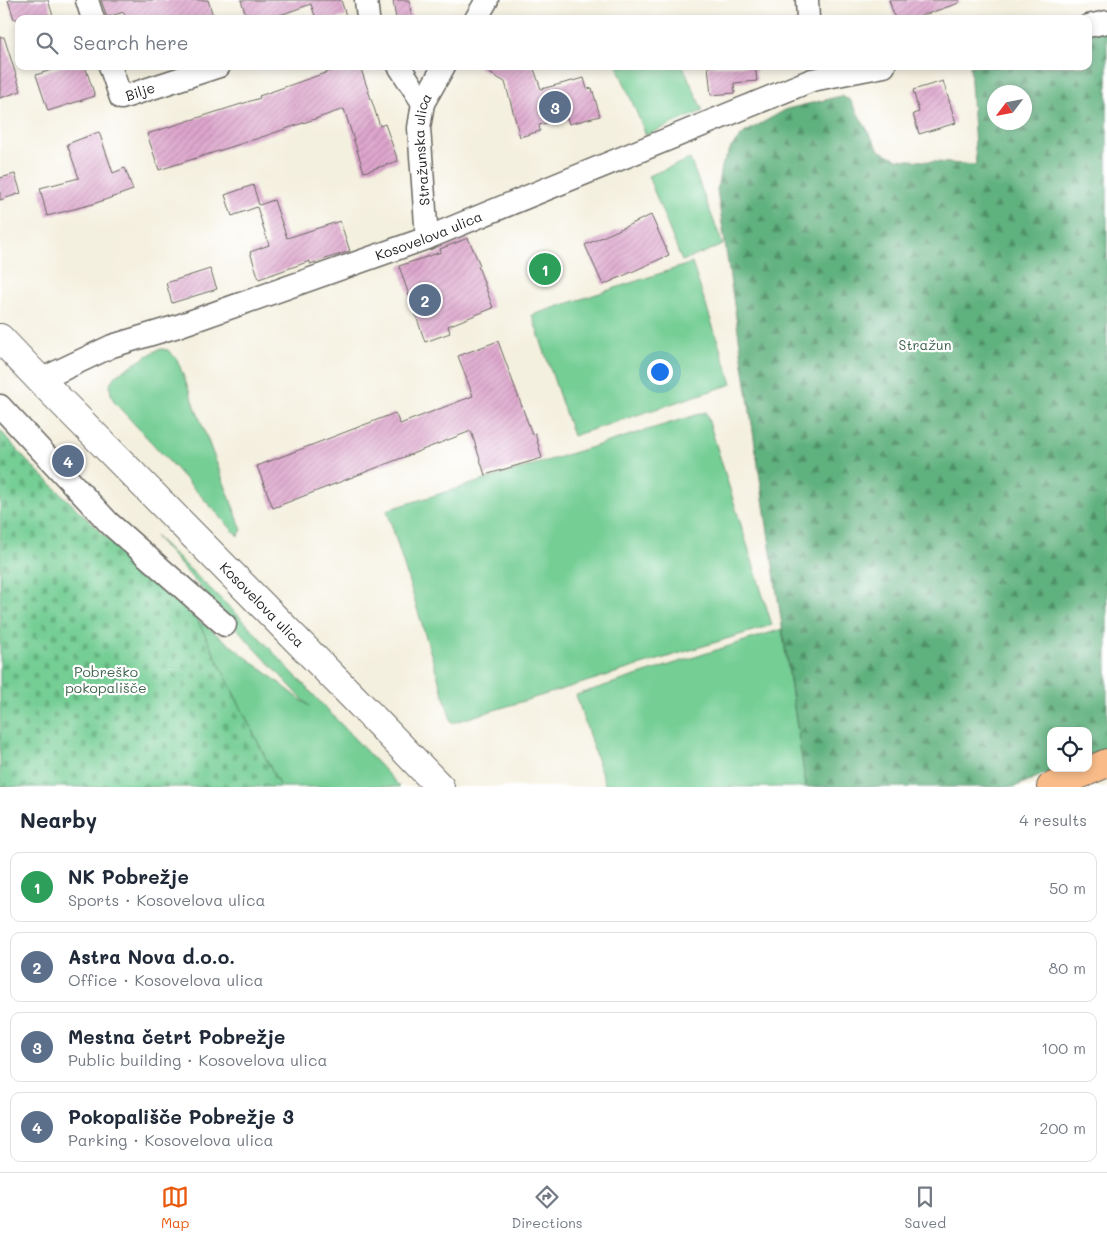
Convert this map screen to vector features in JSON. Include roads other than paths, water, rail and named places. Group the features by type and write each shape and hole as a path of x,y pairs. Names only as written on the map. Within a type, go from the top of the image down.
{"highway":[{"path":"1051,787 1107,763"}],"street":[{"path":"87,0 92,15"},
{"path":"466,0 468,15"},
{"path":"478,15 487,0"},
{"path":"807,0 808,15"},
{"path":"1092,25 1107,22"},
{"name":"Bilje","path":"111,70 120,98 207,70"},
{"path":"402,70 423,103"},
{"name":"Stražunska ulica","path":"427,238 419,128 423,103 442,70"},
{"name":"Kosovelova ulica","path":"40,380 112,346 178,326 427,238 812,73 843,70"},
{"name":"Kosovelova ulica","path":"0,338 440,787"},
{"path":"0,406 109,524 226,625"}],"place":[{"name":"Mestna četrt Pobrežje","path":"555,107"},
{"name":"NK Pobrežje","path":"545,269"},
{"name":"Astra Nova d.o.o.","path":"425,300"},
{"name":"Pokopališče Pobrežje 3","path":"68,461"}],"park label":[{"name":"Stražun","path":"925,345"},
{"name":"Pobreško pokopališče","path":"106,680"}]}
